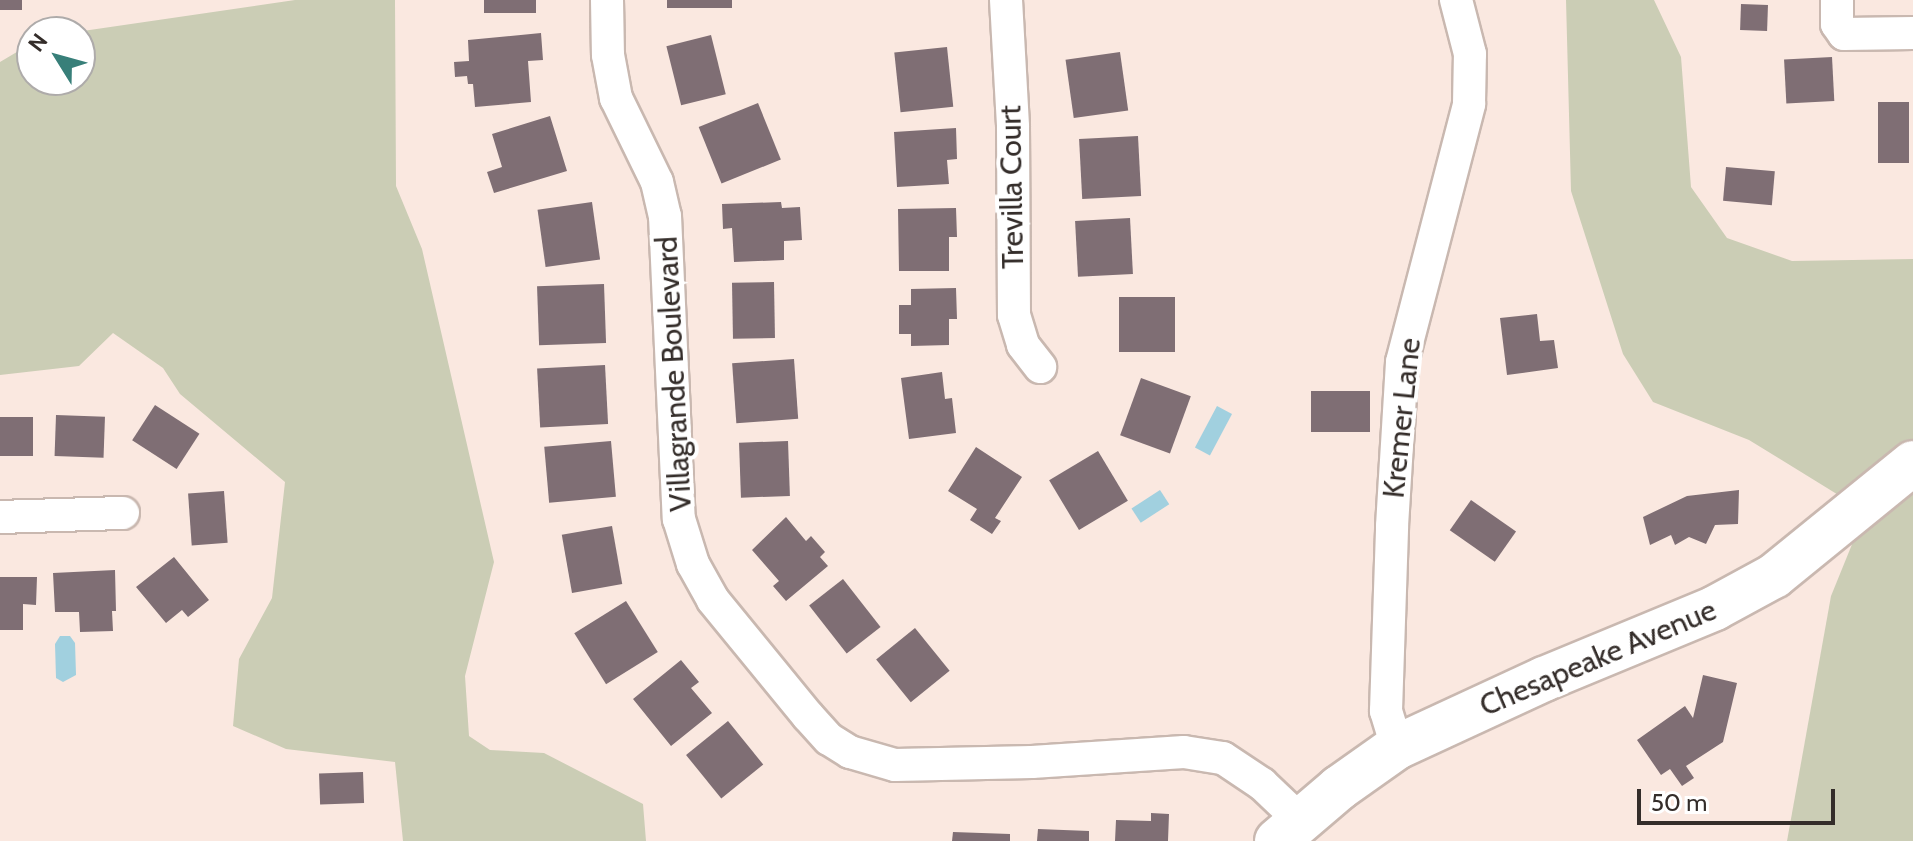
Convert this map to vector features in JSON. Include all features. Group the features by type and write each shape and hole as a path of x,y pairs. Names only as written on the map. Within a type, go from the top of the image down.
{"street":[{"name":"Villagrande Boulevard","path":"607,0 608,55 616,98 657,182 665,216 679,519 693,564 713,600 808,716 829,739 850,752 895,765 1032,762 1184,752 1223,758 1262,784 1288,831"},
{"name":"Trevilla Court","path":"1006,0 1013,127 1014,315 1023,345 1040,367"},
{"name":"Kremer Lane","path":"1397,747 1386,711 1392,526 1402,362 1469,104 1470,54 1456,0"},
{"path":"1837,0 1837,24 1844,34 1913,33"},
{"name":"Chesapeake Avenue","path":"1288,831 1397,747 1749,591 1834,529 1913,463"},
{"path":"0,517 123,513"}],"green space":[{"path":"295,0 395,0 396,186 422,249 494,562 465,676 469,736 490,750 544,753 643,804 646,841 403,841 395,762 286,749 233,726 239,659 272,598 285,482 180,394 163,368 113,333 79,366 0,375 0,62 16,52 16,96 96,96 96,29"},
{"path":"1566,0 1654,0 1681,57 1691,187 1727,238 1792,261 1913,259 1913,439 1840,496 1749,440 1653,402 1623,354 1571,191"},
{"path":"1913,486 1913,841 1787,841 1831,596 1857,532"}],"water":[{"path":"1217,406 1232,414 1210,455 1195,447"},
{"path":"1160,490 1169,504 1141,523 1131,509"},
{"path":"60,636 70,636 75,643 76,675 63,682 56,678 55,644"}],"building":[{"path":"0,0 22,0 22,10 0,10"},
{"path":"484,0 536,0 536,13 484,13"},
{"path":"667,0 732,0 732,8 667,8"},
{"path":"1741,4 1768,5 1767,31 1740,30"},
{"path":"541,33 543,60 528,61 531,102 475,107 473,84 468,84 467,76 455,77 454,62 469,61 468,40"},
{"path":"711,35 726,94 681,105 666,46"},
{"path":"947,47 953,107 901,112 894,53"},
{"path":"1120,52 1128,110 1074,118 1066,60"},
{"path":"1832,57 1834,101 1786,103 1784,60"},
{"path":"1878,102 1909,102 1909,163 1878,163"},
{"path":"758,103 781,160 722,184 699,127"},
{"path":"550,116 567,171 494,193 487,172 502,167 492,134"},
{"path":"956,128 957,159 947,160 949,184 897,187 894,132"},
{"path":"1138,136 1141,196 1082,199 1079,139"},
{"path":"1726,167 1775,171 1772,205 1723,201"},
{"path":"592,202 600,259 546,267 538,210"},
{"path":"781,202 782,208 800,207 802,240 784,241 784,260 734,262 732,228 723,229 722,204"},
{"path":"956,208 957,237 949,237 949,271 899,271 898,209"},
{"path":"1130,218 1133,274 1078,277 1075,221"},
{"path":"774,282 775,338 733,339 732,283"},
{"path":"604,284 606,343 539,345 537,286"},
{"path":"956,288 957,319 949,319 949,345 911,346 911,334 899,334 899,305 911,305 911,289"},
{"path":"1119,297 1175,297 1175,352 1119,352"},
{"path":"1537,314 1540,341 1554,340 1558,368 1507,375 1500,318"},
{"path":"794,359 798,419 736,423 732,363"},
{"path":"605,365 608,424 540,427 537,369"},
{"path":"942,372 945,399 952,398 956,433 909,439 901,378"},
{"path":"1141,378 1191,396 1170,453 1120,435"},
{"path":"1311,391 1370,391 1370,432 1311,432"},
{"path":"155,405 199,434 177,469 132,440"},
{"path":"56,415 105,417 104,458 55,456"},
{"path":"0,417 33,417 33,456 0,456"},
{"path":"611,441 616,497 549,503 544,447"},
{"path":"788,441 790,496 741,498 739,443"},
{"path":"976,447 1022,477 995,518 1001,521 992,534 970,520 977,509 948,491"},
{"path":"1098,451 1128,501 1079,530 1049,480"},
{"path":"1739,490 1738,524 1715,525 1706,544 1689,537 1675,545 1671,535 1650,545 1643,517 1687,496"},
{"path":"224,491 228,543 192,545 188,494"},
{"path":"1471,500 1516,532 1495,562 1450,530"},
{"path":"786,517 806,541 811,536 825,552 820,557 828,566 786,601 773,586 779,581 752,550"},
{"path":"612,526 622,584 572,593 562,535"},
{"path":"174,557 209,600 188,617 182,610 166,623 136,587"},
{"path":"115,570 113,631 80,632 79,612 55,612 53,573"},
{"path":"0,577 37,577 36,605 23,604 23,630 0,630"},
{"path":"843,579 881,627 847,654 809,605"},
{"path":"626,601 658,652 606,684 574,633"},
{"path":"915,628 950,671 911,702 876,659"},
{"path":"681,660 699,682 691,688 712,713 671,746 633,699"},
{"path":"1703,675 1737,683 1723,742 1686,766 1694,778 1682,786 1670,769 1661,775 1637,740 1685,706 1693,718"},
{"path":"728,721 763,765 721,799 686,755"},
{"path":"363,772 364,803 320,805 319,774"},
{"path":"1151,813 1169,814 1168,841 1115,841 1116,820 1151,821"},
{"path":"1038,829 1089,831 1089,841 1037,841"},
{"path":"953,832 1010,834 1010,841 952,841"}]}
